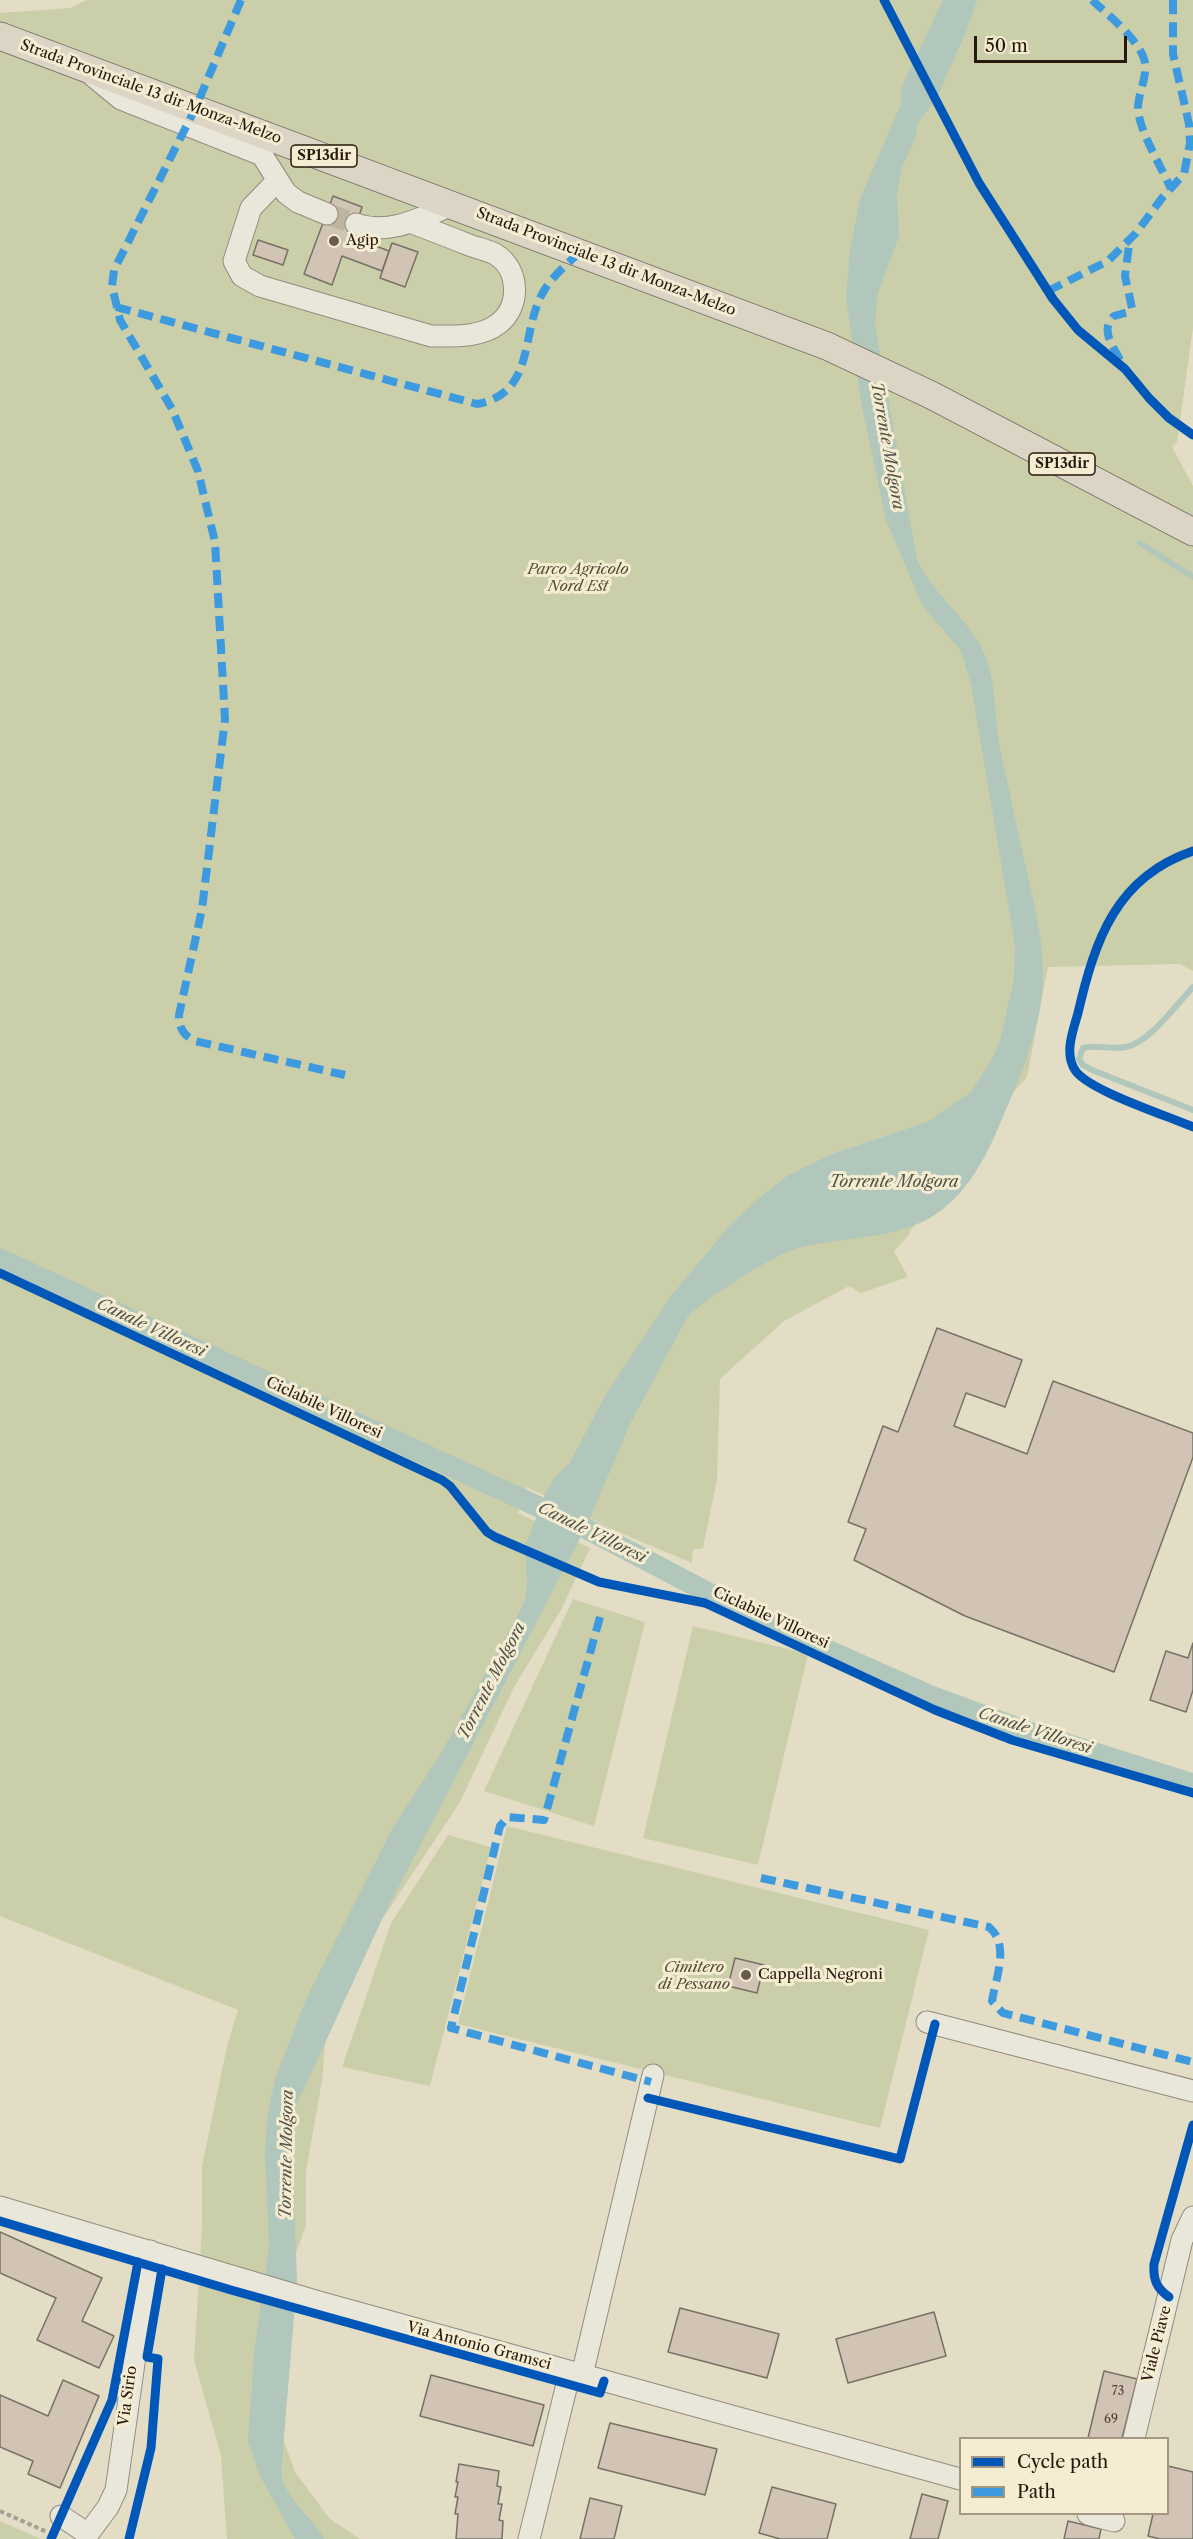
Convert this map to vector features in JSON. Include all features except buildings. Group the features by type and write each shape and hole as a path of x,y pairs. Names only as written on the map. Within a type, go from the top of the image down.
{"main road":[{"name":"Strada Provinciale 13 dir Monza-Melzo","path":"0,36 454,204 827,346 931,395 1193,532"}],"street":[{"path":"81,66 122,99 262,155 286,193 298,202 327,214"},
{"path":"277,181 251,208 234,261 242,276 260,286 431,336 478,333 498,324 510,309 516,286 510,268 495,255 409,222"},
{"path":"356,224 368,228 389,229 454,204"},
{"path":"927,2022 1193,2091"},
{"path":"529,2539 562,2404 576,2373 653,2075"},
{"name":"Via Antonio Gramsci","path":"0,2207 319,2302 959,2479"},
{"name":"Viale Piave","path":"1135,2437 1185,2270 1182,2240 1193,2217"},
{"name":"Via Sirio","path":"55,2530 88,2534 108,2507 116,2490 150,2251"},
{"path":"1090,2515 1113,2524"}],"path":[{"path":"0,2511 55,2530"}],"green space":[{"name":"Parco Agricolo Nord Est","path":"87,0 1193,0 1193,328 1177,442 1172,447 1193,486 1193,971 1180,964 1048,967 1027,1077 994,1115 921,1214 907,1237 894,1251 908,1277 861,1293 849,1286 784,1321 720,1379 717,1479 703,1548 693,1550 692,1563 616,1531 527,1487 518,1513 590,1548 561,1610 514,1687 460,1802 350,1968 327,2019 322,2081 306,2171 306,2226 270,2322 276,2419 295,2472 330,2519 360,2539 227,2539 221,2456 194,2360 202,2228 202,2166 227,2046 238,2010 0,1916 0,13 70,8"},
{"path":"573,1599 645,1622 594,1826 484,1791"},
{"path":"693,1626 808,1654 758,1865 643,1838"},
{"name":"Cimitero di Pessano","path":"507,1826 929,1930 880,2128 458,2024"},
{"path":"448,1835 491,1847 430,2086 342,2067 391,1923"},
{"path":"0,2521 41,2539 0,2539"}],"water":[{"name":"Torrente Molgora","path":"943,0 977,0 967,30 937,97 918,123 916,136 902,168 897,193 899,236 878,293 875,324 917,559 932,584 978,641 992,678 999,741 1041,941 1042,992 1032,1041 996,1133 982,1161 965,1187 943,1209 930,1218 898,1231 812,1245 784,1253 722,1290 687,1318 630,1424 588,1523 383,1917 296,2106 292,2147 297,2280 281,2473 293,2500 324,2539 295,2539 260,2476 248,2441 254,2353 269,2247 265,2153 267,2118 275,2079 306,1999 392,1829 441,1753 518,1615 525,1600 527,1583 525,1547 546,1492 555,1477 569,1464 605,1396 668,1300 729,1226 787,1176 832,1154 927,1122 971,1092 992,1059 1000,1041 1014,978 1015,946 971,685 961,651 922,605 886,520 861,402 846,297 850,249 860,199 901,104 901,88"}],"waterway":[{"path":"1140,543 1193,577"},
{"path":"1193,987 1153,1031 1135,1044 1115,1048 1083,1048 1079,1059 1083,1065 1092,1070 1193,1110"},
{"name":"Canale Villoresi","path":"0,1259 587,1529 762,1621 931,1696 1029,1732 1193,1784"}],"tunnel":[{"path":"327,214 356,224"}],"marked path":[{"path":"241,0 195,109 114,270 112,286 120,320 172,409 198,471 215,542 225,719 202,909 179,1020 185,1034 195,1041 345,1075"},
{"path":"1092,0 1123,29 1138,46 1142,55 1145,69 1138,102 1139,117 1171,189"},
{"path":"1048,291 1108,261 1136,233 1162,198 1184,174 1190,143 1189,124 1173,54 1173,0"},
{"path":"1120,360 1111,343 1108,327 1114,316 1128,312 1132,308 1125,276 1130,238"},
{"path":"116,307 477,404 496,398 510,387 524,357 537,305 545,289 580,252"},
{"path":"600,1617 544,1820 508,1817 500,1826 451,2028 651,2082"},
{"path":"761,1878 989,1927 999,1943 1000,1952 992,2001 1003,2013 1193,2062"}],"cycle path":[{"path":"884,0 979,183 1053,299 1078,330 1125,369 1169,418 1193,435"},
{"path":"1193,851 1167,862 1145,877 1127,894 1113,914 1092,961 1070,1049 1072,1063 1082,1078 1129,1102 1193,1127"},
{"name":"Ciclabile Villoresi","path":"0,1273 442,1480 450,1486 487,1532 495,1537 599,1582 705,1603 935,1710 1012,1740 1193,1793"},
{"path":"648,2098 900,2159 935,2024"},
{"path":"1169,2297 1156,2283 1154,2264 1193,2125"},
{"path":"0,2221 231,2290 600,2393 604,2381"},
{"path":"51,2539 112,2400 138,2262"},
{"path":"129,2539 151,2448 158,2359 147,2357 162,2269"}],"place":[{"name":"Agip","path":"334,241"},
{"name":"Cappella Negroni","path":"746,1975"}]}
